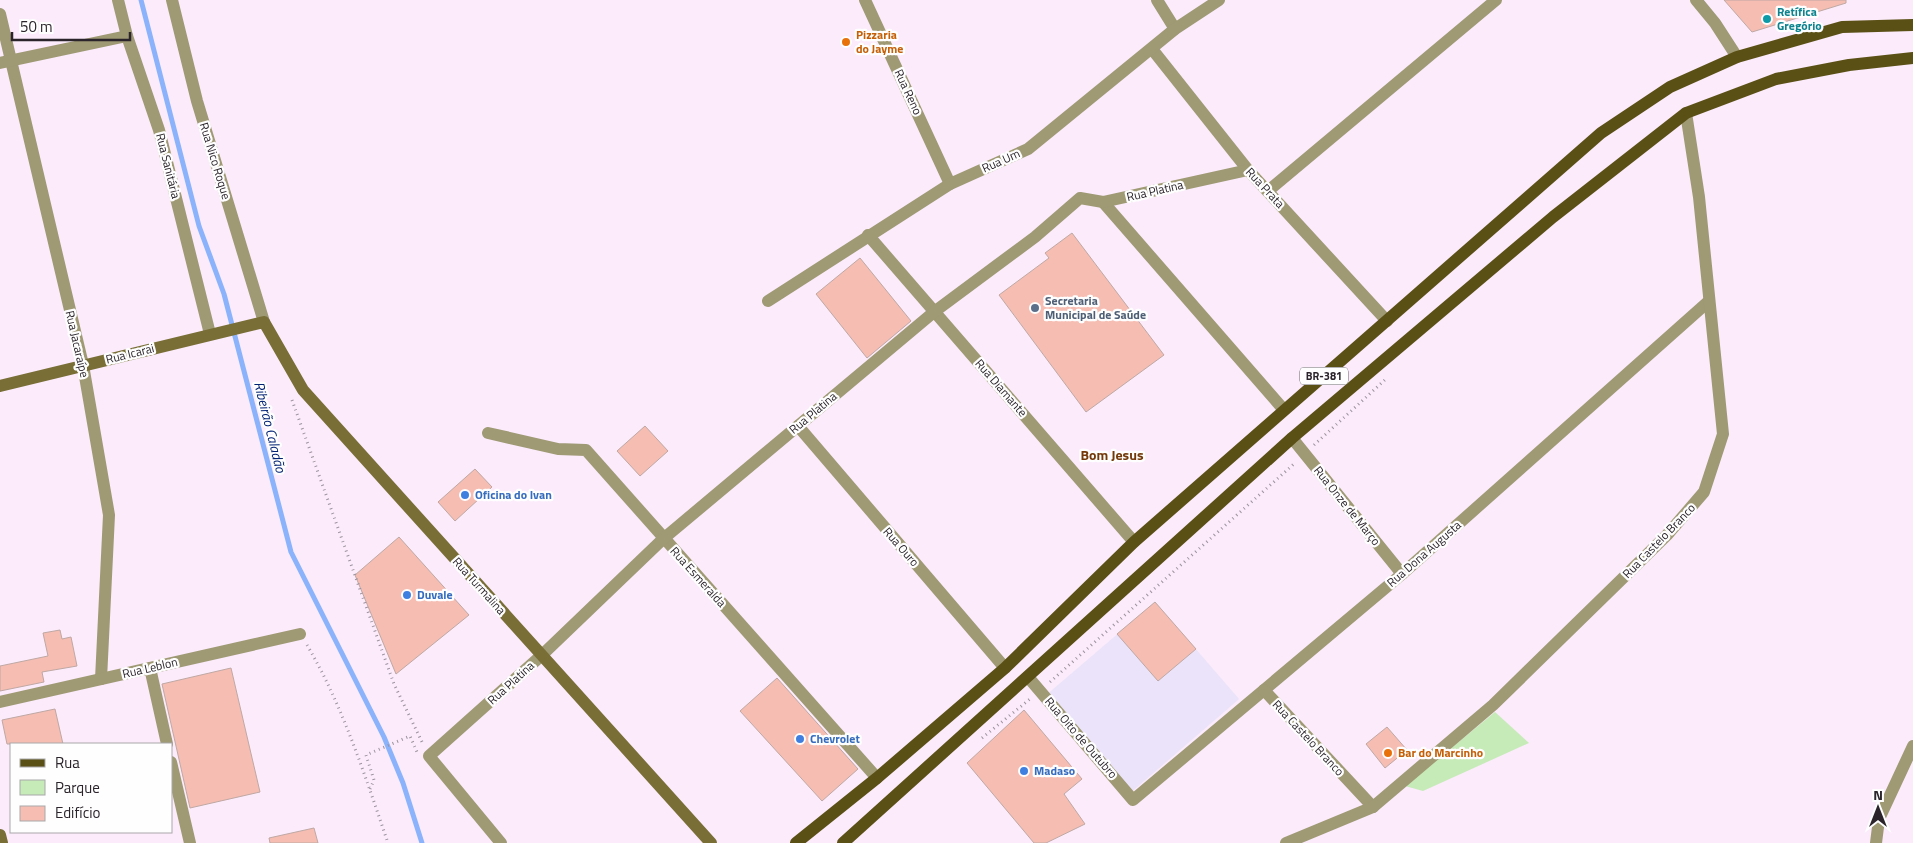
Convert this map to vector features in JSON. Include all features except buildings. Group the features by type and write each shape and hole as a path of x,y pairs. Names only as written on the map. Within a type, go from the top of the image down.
{"main road":[{"name":"BR-381","path":"796,843 877,778 1005,668 1134,542 1601,133 1670,87 1737,57 1842,28 1913,25"},
{"name":"BR-381","path":"843,843 1292,438 1553,217 1686,113 1776,80 1849,65 1913,58"},
{"name":"Rua Icarai","path":"0,386 262,322"},
{"name":"Rua Turmalina","path":"262,322 303,390 711,843"},
{"path":"0,835 2,843"}],"street":[{"name":"Rua Sanitária","path":"118,0 127,36 159,130 215,333"},
{"name":"Rua Nico Roque","path":"172,0 197,101 262,322"},
{"name":"Rua Reno","path":"865,0 950,184"},
{"path":"1157,0 1176,29"},
{"name":"Rua Um","path":"768,300 868,234 950,184 1028,149 1176,29 1219,0"},
{"path":"1268,191 1496,0"},
{"path":"1696,0 1715,23 1737,57"},
{"name":"Rua Jacaraípe","path":"0,14 5,62 83,366 109,515 101,679"},
{"path":"5,62 127,36"},
{"name":"Rua Prata","path":"1152,49 1248,170 1387,320"},
{"name":"Rua Castelo Branco","path":"1286,843 1373,807 1493,705 1667,535 1704,492 1722,434 1699,197 1686,113"},
{"name":"Rua Platina","path":"429,756 542,655 663,539 934,312 1035,237 1080,198 1103,202 1248,170"},
{"path":"1103,202 1284,410"},
{"name":"Rua Diamante","path":"868,234 1134,542"},
{"name":"Rua Dona Augusta","path":"1133,800 1402,574 1708,301"},
{"name":"Rua Ouro","path":"798,426 1005,668"},
{"name":"Rua Esmeralda","path":"488,433 558,449 586,450 877,778"},
{"name":"Rua Onze de Março","path":"1292,438 1402,574"},
{"name":"Rua Leblon","path":"0,702 300,634"},
{"path":"150,668 167,743"},
{"name":"Rua Oito de Outubro","path":"1028,677 1133,800"},
{"name":"Rua Castelo Branco","path":"1264,690 1373,807"},
{"path":"1876,843 1880,819 1913,746"},
{"path":"429,756 501,843"},
{"path":"172,766 190,843"}],"path":[{"path":"980,740 1040,691 1393,373"},
{"path":"290,392 394,684 429,756"},
{"path":"300,634 327,679 370,789 388,843"},
{"path":"370,789 374,780 366,755 410,736"}],"shaded area":[{"path":"1155,602 1239,699 1129,794 1044,697"}],"green space":[{"path":"1495,712 1529,743 1423,791 1405,786"}],"waterway":[{"name":"Ribeirão Caladão","path":"141,0 199,226 224,294 291,552 384,737 403,783 422,843"}],"place":[{"name":"Retífica Gregório","path":"1767,19"},
{"name":"Pizzaria do Jayme","path":"846,42"},
{"name":"Secretaria Municipal de Saúde","path":"1035,308"},
{"name":"Oficina do Ivan","path":"465,495"},
{"name":"Duvale","path":"407,595"},
{"name":"Chevrolet","path":"800,739"},
{"name":"Bar do Marcinho","path":"1388,753"},
{"name":"Madaso","path":"1024,771"}],"district":[{"name":"Bom Jesus","path":"1112,455"}]}
